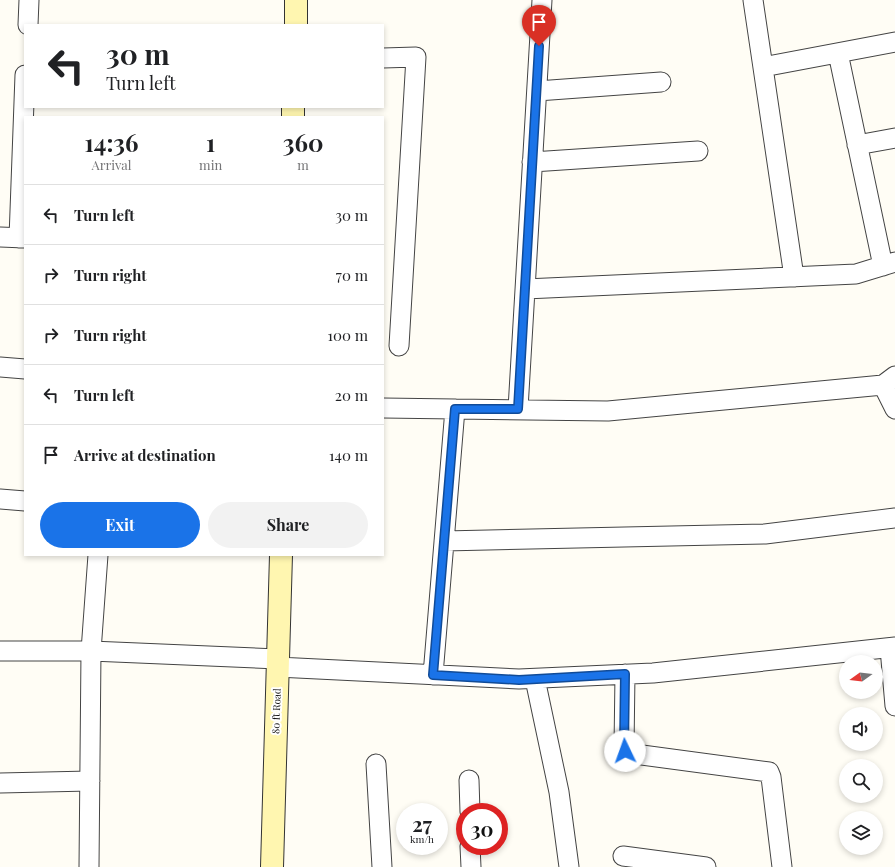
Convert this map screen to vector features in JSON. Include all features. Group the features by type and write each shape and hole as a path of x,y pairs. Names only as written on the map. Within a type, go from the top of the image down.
{"street":[{"path":"28,24 29,0"},
{"path":"296,0 296,24"},
{"path":"518,409 542,0"},
{"path":"752,0 794,277"},
{"path":"763,67 895,42"},
{"path":"525,289 856,274 889,264 857,145 838,53"},
{"path":"384,58 416,57 399,346"},
{"path":"537,91 661,82"},
{"path":"14,237 24,90"},
{"path":"857,145 895,138"},
{"path":"532,162 698,151"},
{"path":"0,367 24,369"},
{"path":"384,408 608,411 889,380 895,409"},
{"path":"433,675 455,409"},
{"path":"0,499 24,501"},
{"path":"444,541 765,534 895,518"},
{"path":"89,867 91,651 98,556"},
{"name":"80 ft Road","path":"272,867 281,556"},
{"path":"0,652 91,651 519,680 653,673 893,648 895,706"},
{"path":"625,674 624,748 627,753 769,772 771,777 782,867"},
{"path":"535,679 559,792 569,867"},
{"path":"376,764 382,867"},
{"path":"469,780 470,803"},
{"path":"0,783 90,781"},
{"path":"470,855 471,867"},
{"path":"623,856 706,867"}],"route":[{"path":"539,46 518,409 455,409 433,675 519,680 625,674 625,751"}]}
